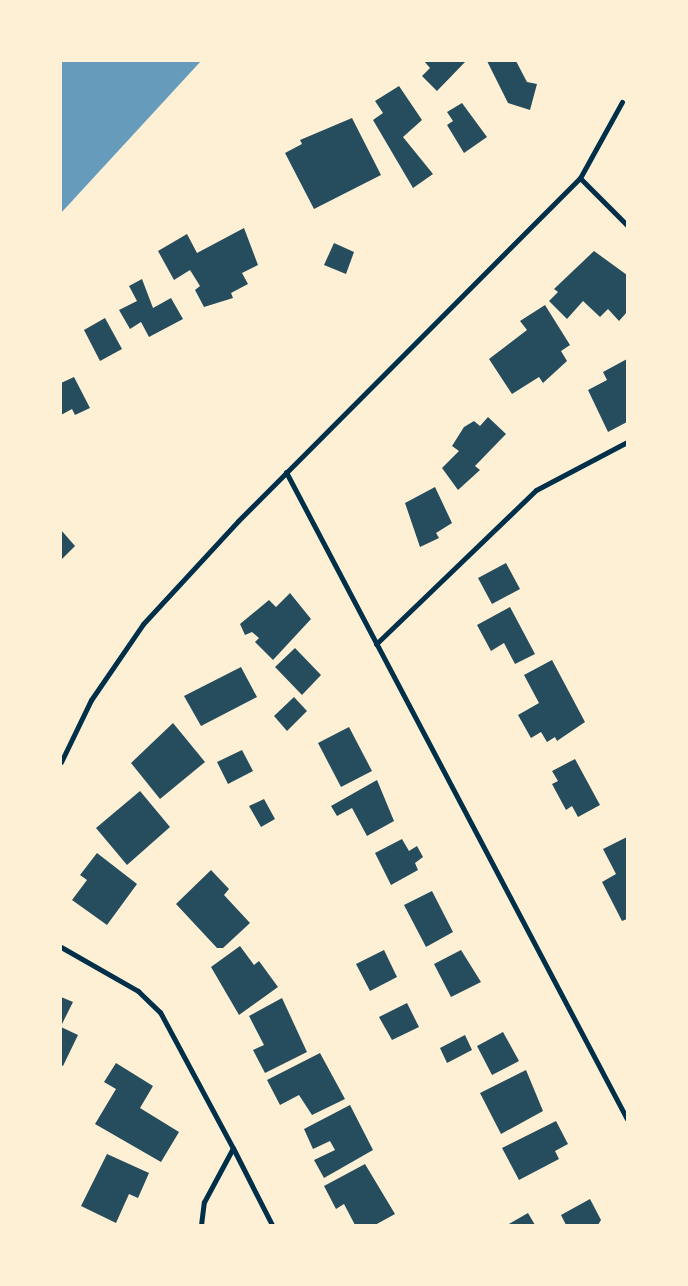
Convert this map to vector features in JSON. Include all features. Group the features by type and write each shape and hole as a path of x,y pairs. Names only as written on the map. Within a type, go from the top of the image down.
{"street":[{"path":"61,762 91,700 125,646 286,472 580,178 622,102"},
{"path":"580,178 627,225"},
{"path":"376,644 536,490 627,442"},
{"path":"286,472 627,1119"},
{"path":"61,947 138,991 160,1012 272,1225"},
{"path":"201,1225 204,1202 232,1148"}],"water":[{"path":"61,61 201,61 61,213"}],"building":[{"path":"424,61 466,61 437,91 422,76 430,68"},
{"path":"487,61 516,61 527,82 537,84 530,110 508,103"},
{"path":"399,86 422,120 403,137 433,174 413,188 373,120 383,113 375,101"},
{"path":"462,103 487,137 464,153 447,125 453,121 447,112"},
{"path":"352,118 381,175 314,209 285,153 302,144 300,140"},
{"path":"244,228 258,265 242,273 248,284 231,293 233,298 204,307 195,290 200,286 190,270 174,280 158,251 187,234 197,253"},
{"path":"334,243 354,252 346,274 324,265"},
{"path":"594,251 627,275 627,312 619,321 608,309 600,317 583,301 567,319 549,301 558,292 554,289"},
{"path":"142,279 153,308 171,298 183,319 149,337 141,322 130,329 119,310 137,301 129,286"},
{"path":"545,305 570,345 561,351 567,361 543,383 539,377 512,394 489,359 527,330 520,321"},
{"path":"105,318 122,349 100,361 84,330"},
{"path":"627,359 627,422 608,432 588,390 607,380 603,372"},
{"path":"74,377 90,408 75,415 72,409 61,415 61,383"},
{"path":"488,417 506,434 475,466 480,470 458,490 442,468 459,451 452,446 464,427 474,421 480,426"},
{"path":"435,487 452,523 436,533 439,538 420,547 405,503"},
{"path":"61,530 75,546 61,560"},
{"path":"506,563 520,589 492,604 478,578"},
{"path":"290,593 311,619 273,660 255,642 259,638 252,632 245,635 240,624 269,600 276,607"},
{"path":"510,607 535,654 515,664 504,643 491,651 477,625"},
{"path":"295,648 321,675 302,695 275,667"},
{"path":"552,660 585,722 557,741 555,737 547,742 541,732 531,738 518,715 539,703 524,675"},
{"path":"241,667 257,697 201,726 184,696"},
{"path":"294,697 307,711 287,731 274,716"},
{"path":"173,723 205,762 160,799 131,763"},
{"path":"349,727 372,771 341,787 318,743"},
{"path":"242,750 253,771 228,784 217,762"},
{"path":"575,759 600,805 578,817 572,806 566,810 552,784 558,781 552,771"},
{"path":"377,780 394,821 367,836 352,808 337,816 331,806"},
{"path":"140,791 170,827 127,865 96,828"},
{"path":"264,799 275,819 261,827 249,806"},
{"path":"627,837 627,919 622,921 602,882 616,874 603,849"},
{"path":"402,839 409,851 417,846 423,857 415,863 418,870 391,885 375,853"},
{"path":"97,853 137,884 107,925 72,900 87,880 80,875"},
{"path":"211,870 229,889 224,895 250,923 223,948 217,948 176,904"},
{"path":"432,891 453,932 426,947 404,905"},
{"path":"240,946 254,965 259,961 278,987 239,1015 211,967"},
{"path":"384,950 397,977 370,991 356,964"},
{"path":"461,950 481,982 451,997 434,964"},
{"path":"61,997 73,1002 61,1026"},
{"path":"282,998 307,1052 265,1073 253,1050 264,1045 249,1016"},
{"path":"407,1003 419,1027 392,1040 379,1017"},
{"path":"61,1027 78,1035 63,1066 61,1065"},
{"path":"503,1032 519,1061 492,1075 477,1046"},
{"path":"465,1035 472,1050 447,1063 440,1048"},
{"path":"320,1053 345,1099 312,1115 299,1095 280,1105 267,1080"},
{"path":"116,1063 153,1086 140,1108 179,1132 161,1162 95,1124 116,1089 104,1082"},
{"path":"526,1070 543,1111 501,1134 480,1093"},
{"path":"350,1105 373,1150 324,1178 314,1160 335,1150 330,1141 313,1149 304,1129"},
{"path":"556,1121 568,1144 555,1151 559,1159 519,1180 502,1148"},
{"path":"107,1154 149,1173 138,1198 129,1194 116,1223 81,1206"},
{"path":"365,1164 395,1214 375,1225 355,1225 344,1204 336,1209 324,1186"},
{"path":"590,1199 601,1220 598,1225 566,1225 561,1215"},
{"path":"528,1213 535,1225 507,1225"}]}
